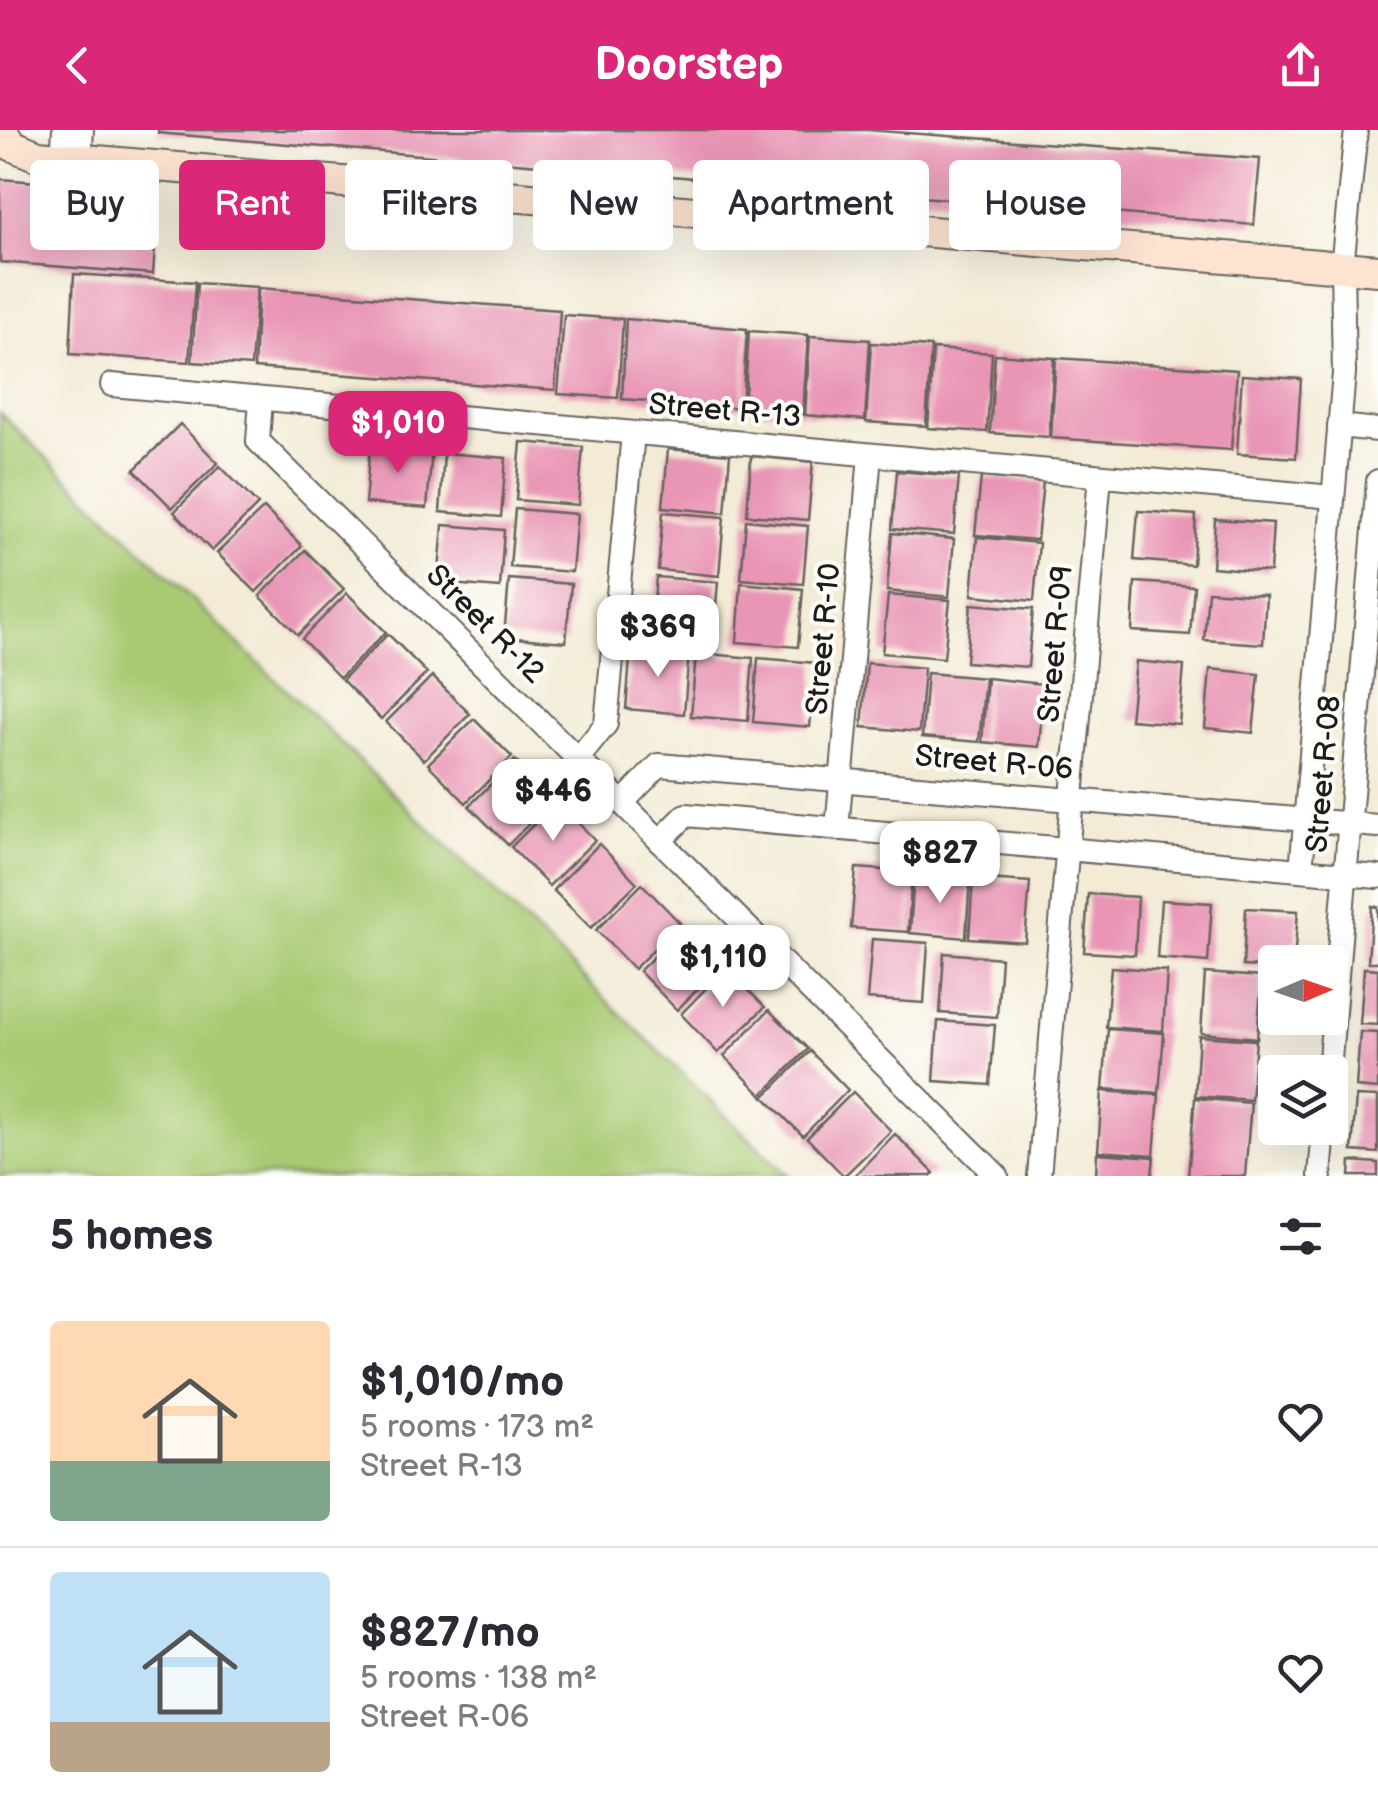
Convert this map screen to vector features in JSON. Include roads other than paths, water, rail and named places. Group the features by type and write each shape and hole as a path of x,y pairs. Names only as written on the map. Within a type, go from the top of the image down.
{"street":[{"name":"Street R-08","path":"1301,870 1344,374 1342,267 1356,130"},
{"path":"7,138 38,156 72,144 1378,270"},
{"name":"Street R-13","path":"112,385 1333,497"},
{"name":"Street R-12","path":"261,399 258,441 996,1176"},
{"path":"1340,426 1378,430"},
{"path":"578,759 606,724 634,433"},
{"name":"Street R-10","path":"837,828 870,454"},
{"name":"Street R-09","path":"1039,1176 1100,476"},
{"name":"Street R-08","path":"1330,1055 1378,481"},
{"name":"Street R-06","path":"622,803 660,765 1378,826"},
{"path":"660,841 686,815 1378,877"},
{"path":"1320,1176 1323,1145"}]}
